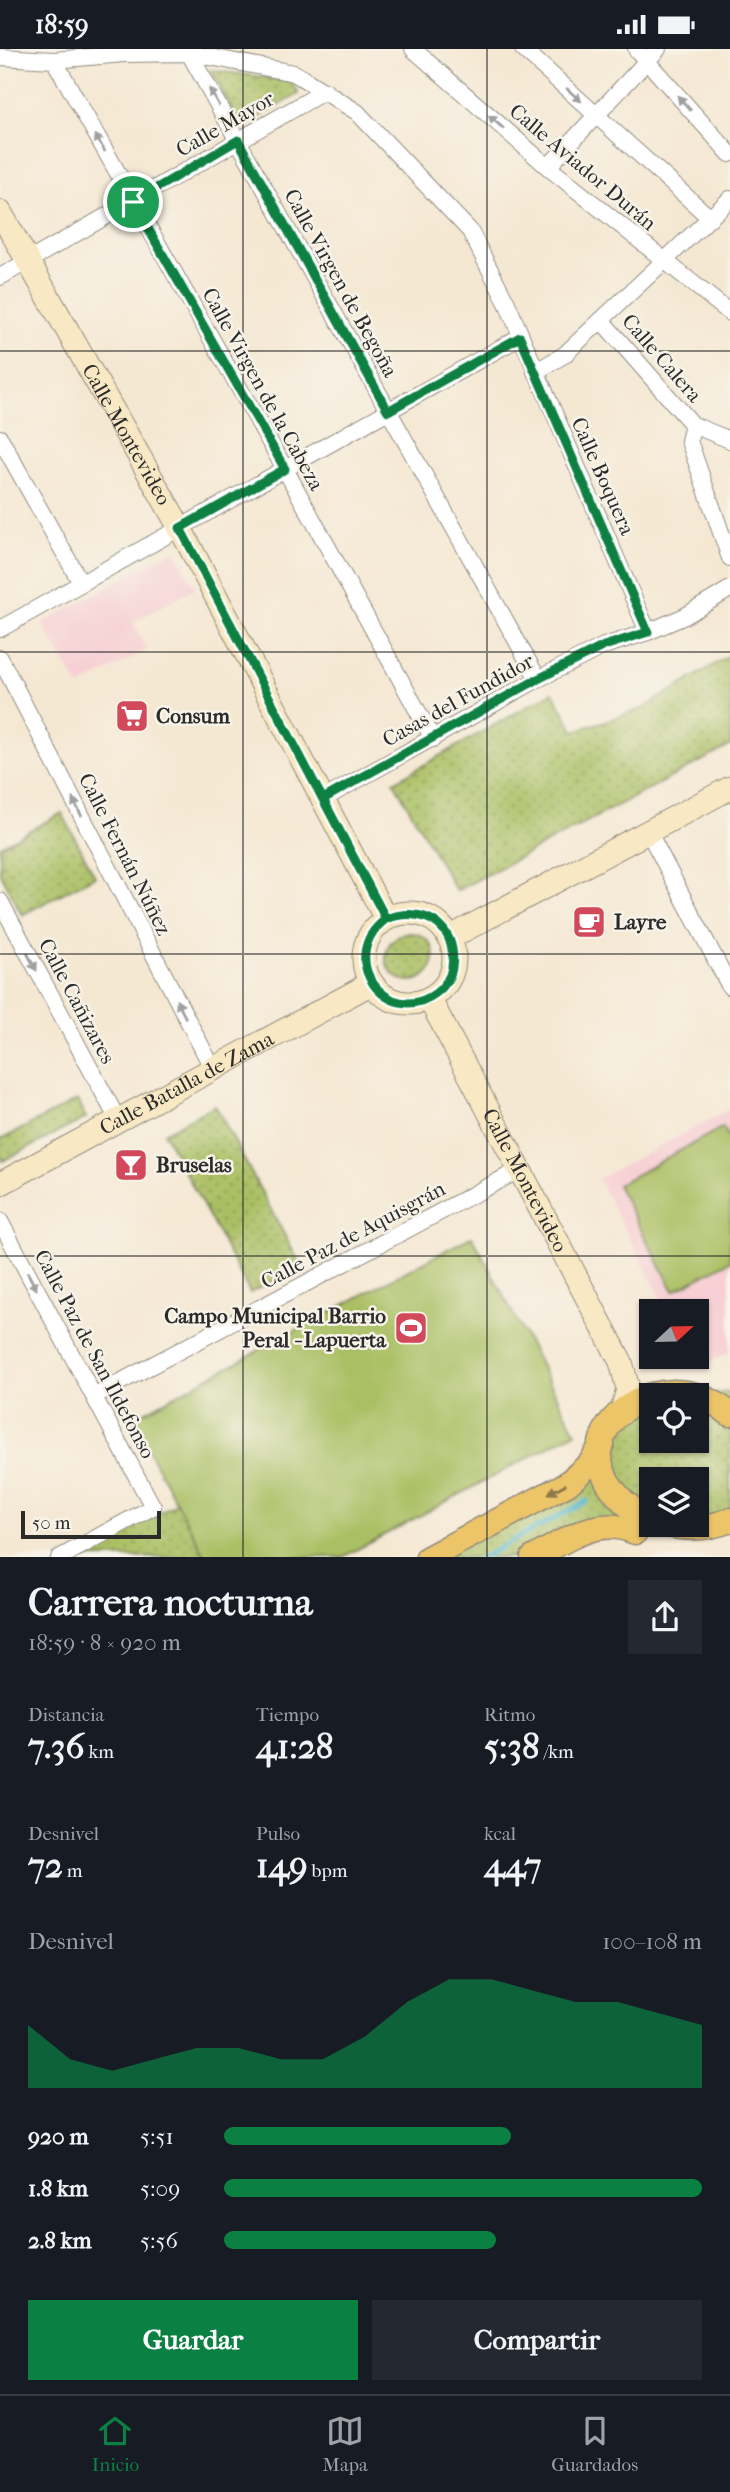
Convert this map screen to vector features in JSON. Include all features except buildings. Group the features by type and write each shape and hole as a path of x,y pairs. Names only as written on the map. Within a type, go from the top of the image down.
{"main road":[{"path":"709,1393 730,1391"},
{"path":"709,1399 730,1414"},
{"path":"428,1557 567,1484 590,1464 621,1414 639,1401"},
{"path":"604,1441 600,1463 604,1491 617,1515 639,1534"},
{"path":"709,1535 730,1520"},
{"path":"533,1557 598,1526 617,1526 639,1534"},
{"path":"648,1537 662,1542 686,1542 703,1537"}],"street":[{"name":"Calle Aviador Durán","path":"413,49 548,167 730,313"},
{"path":"523,49 709,218"},
{"name":"Calle Boquera","path":"0,57 54,60 124,54 189,53 294,73 357,112 470,232 507,303 648,632"},
{"name":"Calle Virgen de Begoña","path":"189,53 538,679"},
{"path":"548,167 597,116 647,53 730,154"},
{"name":"Calle Virgen de la Cabeza","path":"54,60 285,469 433,739"},
{"name":"Calle Mayor","path":"0,277 326,91"},
{"path":"535,372 564,355 730,199"},
{"name":"Calle Montevideo","path":"0,212 180,528 386,919"},
{"name":"Calle Calera","path":"601,320 693,425 730,440"},
{"path":"0,629 520,337"},
{"path":"693,425 689,441 730,558"},
{"path":"0,438 81,583"},
{"name":"Casas del Fundidor","path":"323,799 538,679 604,646 648,632 685,616 730,589"},
{"name":"Calle Fernán Núñez","path":"0,659 212,1069"},
{"path":"449,938 730,787"},
{"path":"648,831 730,986"},
{"name":"Calle Cañizares","path":"1,907 118,1120"},
{"path":"400,914 422,915 441,926 449,938 454,955 452,972 443,988 429,998 414,1003 398,1002 383,995 372,983 365,964 366,943 378,925 386,919 400,914"},
{"name":"Calle Batalla de Zama","path":"0,1184 372,983"},
{"name":"Calle Montevideo","path":"429,998 621,1362 643,1383"},
{"name":"Calle Paz de Aquisgrán","path":"94,1397 521,1169"},
{"name":"Calle Paz de San Ildefonso","path":"0,1221 153,1507 59,1557"},
{"name":"Calle Montevideo","path":"621,1362 628,1389 621,1414"}],"shaded area":[{"path":"175,550 195,588 133,622 147,650 79,687 42,623"},
{"path":"730,1109 730,1352 709,1363 709,1299 662,1299 598,1179"}],"green space":[{"path":"211,70 291,81 299,94 241,127"},
{"path":"730,655 730,746 456,891 394,782 553,692 574,731 642,709"},
{"path":"62,813 95,876 22,915 0,873 0,846"},
{"path":"410,933 427,940 434,957 427,974 410,981 393,974 386,957 393,940"},
{"path":"77,1100 86,1118 3,1161 0,1155 0,1140"},
{"path":"215,1105 301,1266 250,1293 164,1133"},
{"path":"723,1127 730,1140 730,1261 674,1291 617,1185"},
{"name":"Campo Municipal Barrio Peral - Lapuerta","path":"472,1236 576,1432 343,1557 206,1557 131,1419"},
{"path":"730,1392 730,1520 717,1529 709,1533 709,1467 639,1467 639,1533 629,1529 533,1557 430,1557 542,1498 639,1406 639,1453 709,1453 709,1394"},
{"path":"177,1503 206,1557 79,1557"},
{"path":"649,1537 701,1537 681,1542"}],"waterway":[{"path":"483,1557 587,1501"}],"place":[{"name":"Consum","path":"132,716"},
{"name":"Layre","path":"589,922"},
{"name":"Bruselas","path":"131,1165"},
{"name":"Campo Municipal Barrio Peral - Lapuerta","path":"411,1328"}],"route":[{"path":"133,202 238,140 388,411 520,337 648,632 604,646 538,679 323,799 386,919 414,913 441,926 449,938 454,955 452,972 443,988 429,998 414,1003 398,1002 383,995 367,974 364,954 366,943 378,925 386,919 180,528 285,469 133,202"}]}
